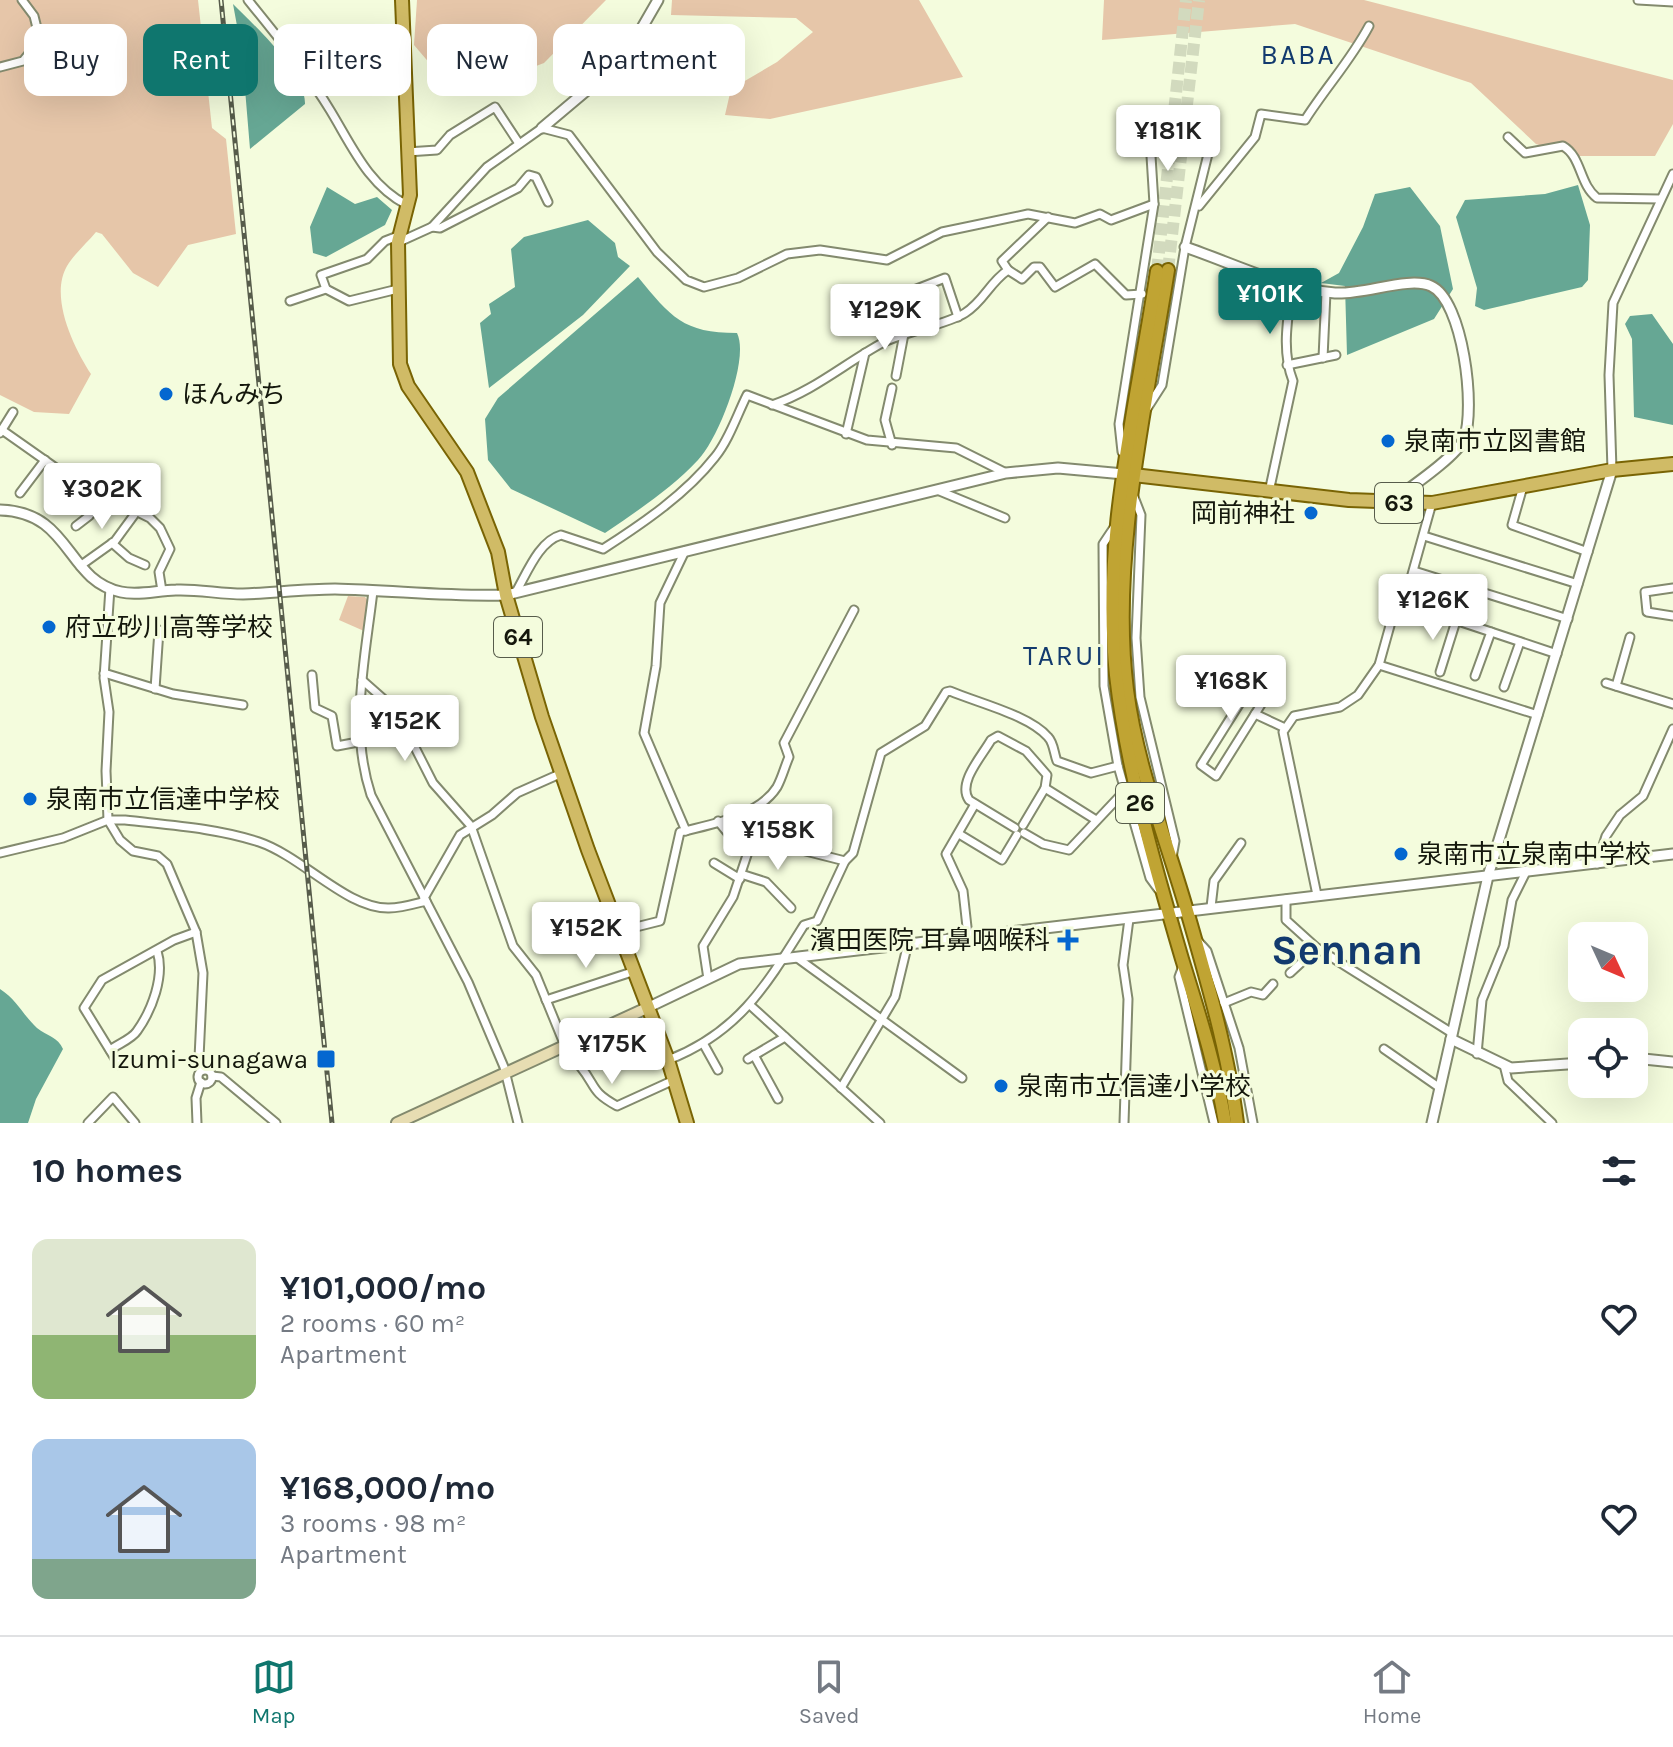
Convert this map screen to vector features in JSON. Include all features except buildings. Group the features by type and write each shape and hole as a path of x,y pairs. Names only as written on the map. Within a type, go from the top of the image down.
{"highway":[{"name":"26","path":"1225,1123 1217,1069 1168,907 1126,740 1115,672 1112,618 1117,523 1130,475 1146,410 1162,271 1130,475 1133,495 1125,564 1127,691 1138,748 1170,864 1187,910 1237,1123"}],"main road":[{"name":"64","path":"402,0 407,205 398,239 398,289 403,377 467,472 498,552 562,773 668,1060 687,1123"},
{"name":"63","path":"1130,475 1269,492 1390,503 1432,503 1522,490 1612,470 1673,464"},
{"path":"397,1123 649,1007"}],"street":[{"path":"0,67 23,61 40,40 34,16 22,0"},
{"path":"248,0 330,110 345,141 385,194 407,205"},
{"path":"432,227 487,167 518,142 542,128 624,59 658,0"},
{"path":"1638,0 1673,2"},
{"path":"1195,211 1255,137 1261,114 1305,120 1325,87 1351,60 1369,26"},
{"path":"407,152 437,150 450,135 495,107 518,142"},
{"path":"542,128 569,135 657,252 686,280 704,287 728,282 787,254 820,250 887,260 942,232 1028,214 1075,223 1100,214 1111,220 1154,204"},
{"path":"0,510 37,517 64,543 80,566 110,588 135,594 162,591 241,594 373,591 511,593 895,503 1006,473 1058,468 1130,475 1119,424 1144,294 1154,204 1151,156 1168,135 1183,132 1204,140 1208,154 1173,297 1162,385 1146,410"},
{"path":"1508,137 1525,153 1563,146 1569,150 1581,180 1597,198 1660,199"},
{"path":"1432,1123 1488,876 1612,470 1609,375 1613,303 1673,174"},
{"path":"398,289 349,301 326,289 321,275 367,259 385,241 432,227 440,228 518,188 529,175 536,177 548,202"},
{"path":"1048,217 1002,261 1008,270 1022,279 1034,267 1040,267 1055,287 1095,264 1126,295 1144,294"},
{"path":"1185,247 1292,285 1326,292 1378,291 1412,282 1435,287 1451,312 1463,350 1469,397 1468,422 1463,442 1390,503"},
{"path":"772,405 802,395 865,353 904,334 958,317 974,307 984,297 990,282 1008,270"},
{"path":"928,325 914,290 945,278 958,317"},
{"path":"1269,492 1293,381 1287,365 1285,342 1292,285"},
{"path":"290,301 326,289"},
{"path":"1323,358 1326,292"},
{"path":"896,376 904,334"},
{"path":"846,434 865,353"},
{"path":"1287,365 1336,355"},
{"path":"892,388 885,420 892,445"},
{"path":"511,593 540,551 555,537 561,535 603,549 636,528 697,478 718,455 747,395 846,434 892,445 956,448 1006,473"},
{"path":"13,412 1,432 73,480 137,511 160,528 170,549 159,572 162,591"},
{"path":"20,493 45,460"},
{"path":"935,490 1005,518"},
{"path":"1522,490 1512,525 1588,552"},
{"path":"76,526 89,516 104,495"},
{"path":"1317,895 1283,732 1294,716 1340,707 1358,695 1379,665 1391,622 1404,603 1432,503"},
{"path":"80,566 112,543 137,511"},
{"path":"1117,523 1103,544 1101,619 1104,686 1118,766 1150,878 1168,907"},
{"path":"1424,536 1578,584"},
{"path":"112,543 129,558 145,565"},
{"path":"685,551 660,603 656,666 644,733 686,831"},
{"path":"1414,571 1568,619"},
{"path":"110,588 104,673 109,712 108,820 120,840 133,851 158,856 167,864 196,932 203,973 199,1058 203,1070 221,1077 276,1123"},
{"path":"1673,588 1645,592 1647,612 1673,616"},
{"path":"373,591 358,742 371,795 468,982 505,1072 518,1123"},
{"path":"1404,603 1557,654"},
{"path":"620,931 660,921 680,832 759,804 777,787 789,757 784,743 854,610"},
{"path":"1440,672 1456,621"},
{"path":"155,689 159,630"},
{"path":"1475,676 1491,632"},
{"path":"1616,686 1630,637"},
{"path":"1504,687 1520,642"},
{"path":"1379,665 1538,715"},
{"path":"104,673 155,689 243,705"},
{"path":"312,675 315,708 332,716 337,746 358,742"},
{"path":"362,680 396,710 433,783 471,826 513,946 536,975 566,1057 579,1064 595,1093 617,1106 674,1080"},
{"path":"1606,683 1673,704"},
{"path":"1266,698 1250,687 1201,765 1216,776 1266,698 1272,687"},
{"path":"668,1060 703,1043 751,1006 804,925 817,921 845,861 853,853 881,753 925,726 946,692 1014,714 1048,737 1057,761 1091,773 1118,766"},
{"path":"1255,714 1285,728"},
{"path":"1597,864 1606,836 1620,815 1643,796 1673,729"},
{"path":"959,834 1002,860 1020,830 1045,788 1047,775 1032,756 998,736 991,740 966,783 965,797 975,804 1020,830 1043,844 1069,850 1118,798 1126,795"},
{"path":"1218,738 1233,748"},
{"path":"0,853 63,838 108,820 167,825 260,842 311,869 345,896 390,908 425,900 460,835 492,815 517,793 562,773"},
{"path":"1045,788 1096,820"},
{"path":"968,936 963,891 946,859 975,804"},
{"path":"718,821 731,837 749,849 774,843 845,861"},
{"path":"1211,907 1214,881 1241,843"},
{"path":"708,979 703,946 733,897 749,849"},
{"path":"649,1007 739,964 1129,919 1168,907 1187,910 1673,854"},
{"path":"714,863 741,876 766,882 791,908"},
{"path":"1477,1054 1482,1000 1504,946 1512,900 1527,870"},
{"path":"1286,899 1286,920 1317,948 1477,1054 1520,1068 1568,1064"},
{"path":"1124,1123 1128,999 1123,965 1129,919"},
{"path":"119,1065 84,1008 102,980 196,932"},
{"path":"1193,936 1207,951 1239,1048 1253,1123"},
{"path":"841,1088 883,1022 895,997 908,943"},
{"path":"1290,973 1317,948"},
{"path":"110,1050 136,1033 159,983 161,964 157,951"},
{"path":"796,957 962,1078"},
{"path":"1184,964 1179,977 1197,1040 1214,1123"},
{"path":"546,1000 635,971"},
{"path":"1224,1003 1251,992 1263,995 1273,984"},
{"path":"751,1006 880,1123"},
{"path":"778,1099 751,1057 785,1037"},
{"path":"703,1043 718,1070"},
{"path":"1384,1049 1440,1088"},
{"path":"1648,1059 1673,1062"},
{"path":"1504,1065 1508,1081 1552,1123"},
{"path":"197,1123 196,1098 201,1082 199,1076 203,1070"},
{"path":"201,1082 207,1083 212,1076"},
{"path":"88,1123 113,1097 135,1123"}],"shaded area":[{"path":"0,0 198,0 201,24 143,24 143,96 208,96 212,128 226,139 236,234 188,245 158,287 133,273 102,234 96,232 67,266 62,278 62,307 66,322 91,374 69,414 34,412 0,395"},
{"path":"417,0 606,0 582,24 553,24 553,54 537,66 537,24 427,24 427,60 414,45"},
{"path":"672,0 919,0 963,77 770,119 725,115 729,96 745,96 745,81 777,62 813,32 796,18 671,15"},
{"path":"1104,0 1364,0 1673,80 1673,124 1655,156 1573,156 1536,144 1471,83 1295,24 1102,40"},
{"path":"348,596 365,597 368,601 364,631 339,620"}],"water":[{"path":"233,4 252,24 237,24"},
{"path":"258,30 274,47 274,96 304,96 305,104 250,149 246,96 258,96"},
{"path":"1578,185 1590,225 1588,280 1582,287 1484,310 1475,306 1477,288 1456,217 1465,200 1545,194"},
{"path":"327,187 355,204 377,197 392,210 385,225 326,257 313,253 310,227"},
{"path":"1410,187 1440,226 1453,289 1434,319 1347,355 1345,286 1321,283 1339,273 1363,227 1375,194"},
{"path":"588,220 615,243 618,257 630,266 583,315 489,388 480,323 491,314 489,304 515,287 511,249 524,237"},
{"path":"638,277 660,303 680,320 703,330 737,333 739,361 723,418 706,450 688,471 665,490 605,533 511,489 488,460 485,419 498,398"},
{"path":"1652,314 1673,344 1673,425 1634,417 1632,339 1625,324 1630,316"},
{"path":"0,989 37,1028 55,1039 63,1049 36,1099 28,1123 0,1123"}],"tunnel":[{"path":"1157,271 1186,0"},
{"path":"1168,270 1199,0"}],"railway":[{"path":"221,0 332,1123"}],"place":[{"name":"ほんみち","path":"166,394"},
{"name":"泉南市立図書館","path":"1388,441"},
{"name":"岡前神社","path":"1311,513"},
{"name":"府立砂川高等学校","path":"49,627"},
{"name":"泉南市立信達中学校","path":"30,799"},
{"name":"泉南市立泉南中学校","path":"1401,854"},
{"name":"濱田医院 耳鼻咽喉科","path":"1068,940"},
{"name":"Izumi-sunagawa","path":"326,1059"},
{"name":"泉南市立信達小学校","path":"1001,1086"}],"district":[{"name":"BABA","path":"1298,54"},
{"name":"TARUI","path":"1064,655"},
{"name":"Sennan","path":"1347,949"}]}
